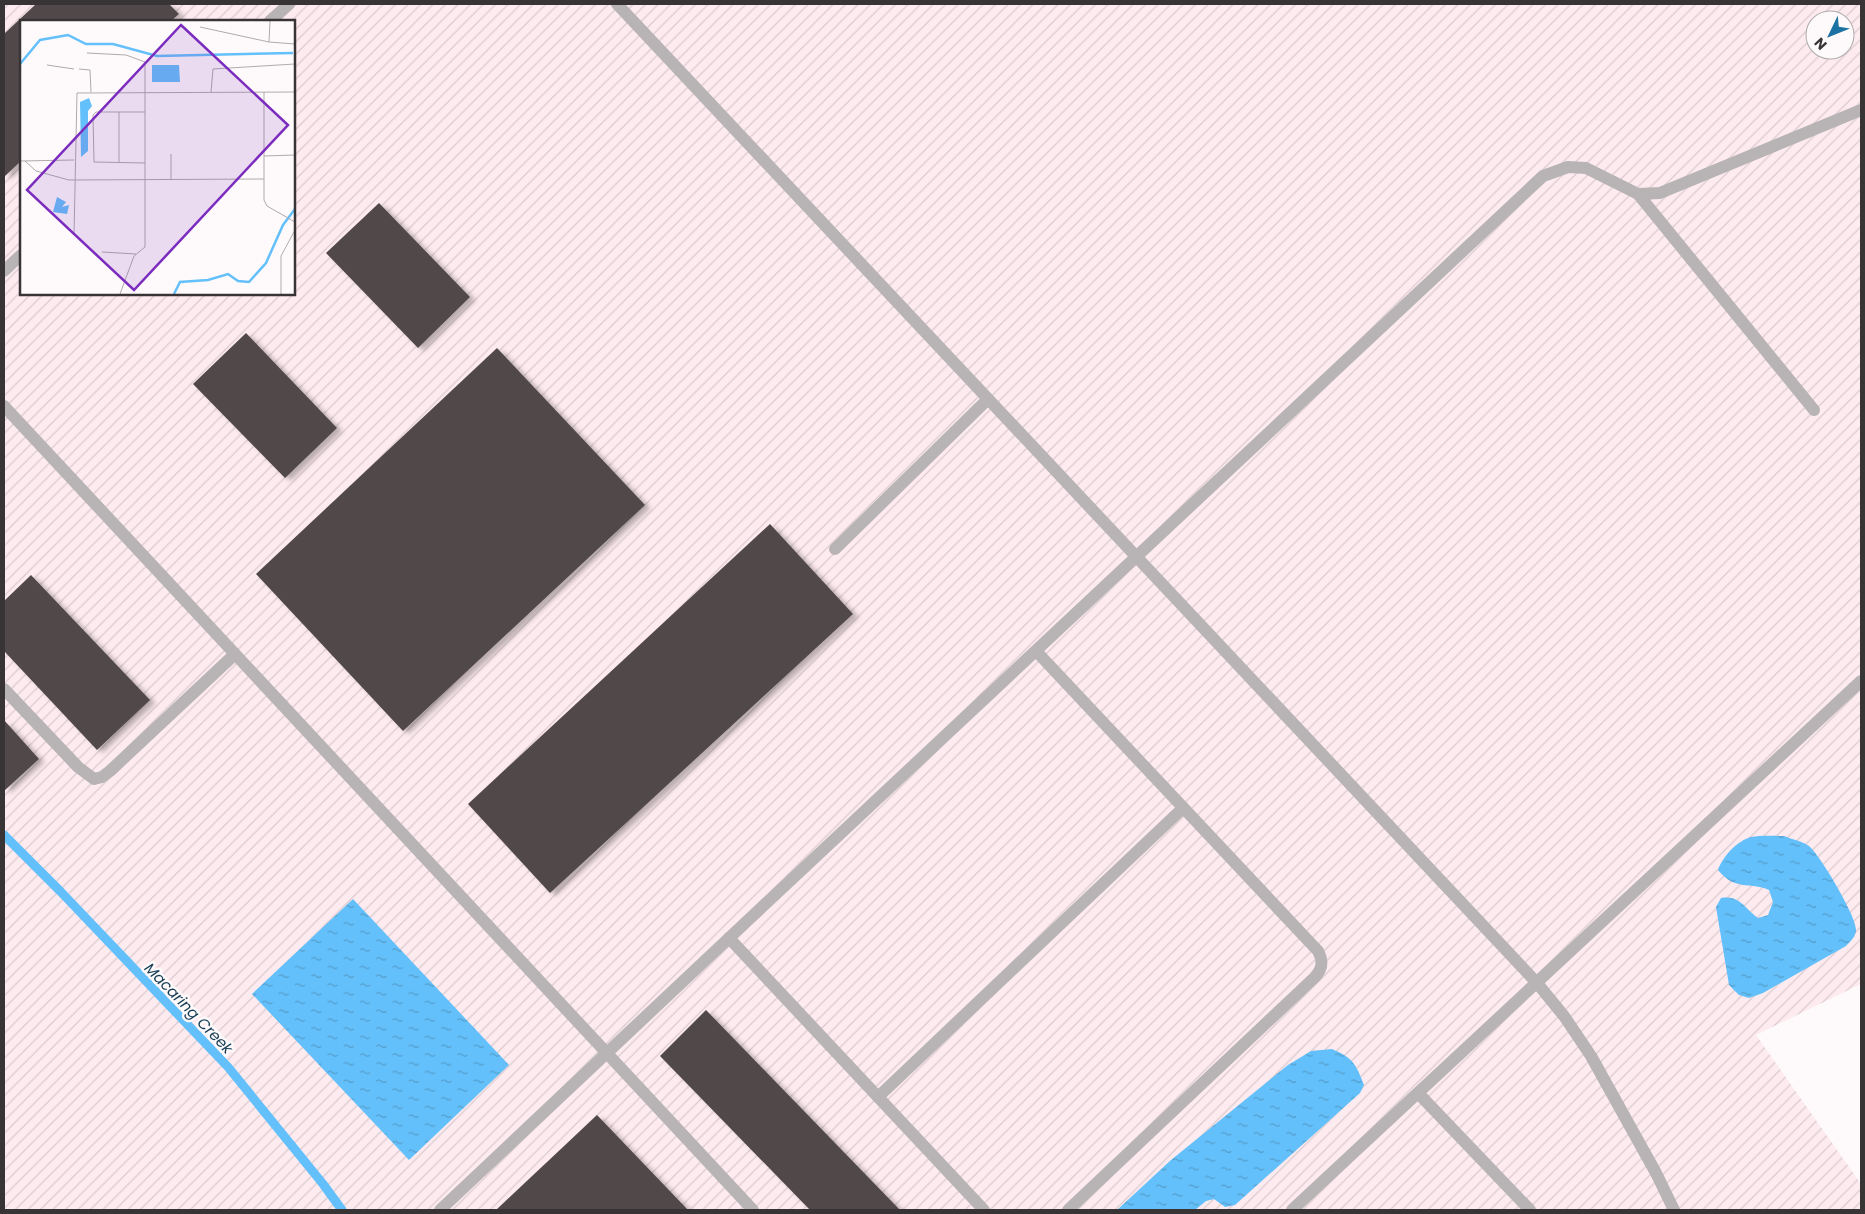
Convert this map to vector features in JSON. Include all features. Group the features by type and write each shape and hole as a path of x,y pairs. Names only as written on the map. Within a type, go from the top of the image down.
{"lane":[{"path":"271,20 289,4"},
{"path":"616,4 1537,983 1564,1016 1592,1056 1656,1173 1674,1210"},
{"path":"1638,194 1660,193 1861,110"},
{"path":"440,1210 1543,176 1568,167 1586,168 1638,194 1814,410"},
{"path":"4,271 20,256"},
{"path":"835,549 988,399"},
{"path":"4,406 753,1210"},
{"path":"1036,651 1318,951 1322,958 1322,965 1314,978 1068,1210"},
{"path":"4,689 78,767 94,779 102,777 110,771 235,654"},
{"path":"1292,1210 1861,681"},
{"path":"878,1096 1183,808"},
{"path":"729,938 984,1210"},
{"path":"1418,1094 1530,1210"}],"shaded area":[{"path":"4,4 1861,4 1861,984 1756,1035 1861,1184 1861,1210 4,1210"}],"water":[{"path":"1759,836 1784,836 1806,844 1814,852 1829,873 1851,913 1856,932 1846,946 1763,993 1749,998 1739,995 1729,985 1716,907 1721,898 1733,898 1758,918 1768,915 1773,902 1769,890 1762,887 1737,884 1718,870 1723,859 1731,850 1746,839"},
{"path":"353,899 509,1065 409,1160 252,994"},
{"path":"1332,1049 1345,1055 1353,1062 1364,1085 1360,1093 1235,1205 1225,1207 1214,1199 1206,1201 1195,1210 1117,1210 1171,1160 1288,1065 1311,1051"}],"building":[{"path":"36,4 169,4 179,14 172,20 20,20 20,162 4,177 4,34"},
{"path":"379,203 470,297 418,348 326,253"},
{"path":"246,333 337,428 285,478 193,384"},
{"path":"497,348 645,505 403,731 256,574"},
{"path":"770,524 853,614 550,893 468,804"},
{"path":"31,575 150,700 97,750 4,651 4,601"},
{"path":"4,720 39,759 4,791"},
{"path":"706,1010 900,1210 810,1210 660,1056"},
{"path":"597,1115 688,1210 496,1210"}],"waterway":[{"name":"Macaring Creek","path":"4,835 228,1067 342,1210"}]}
